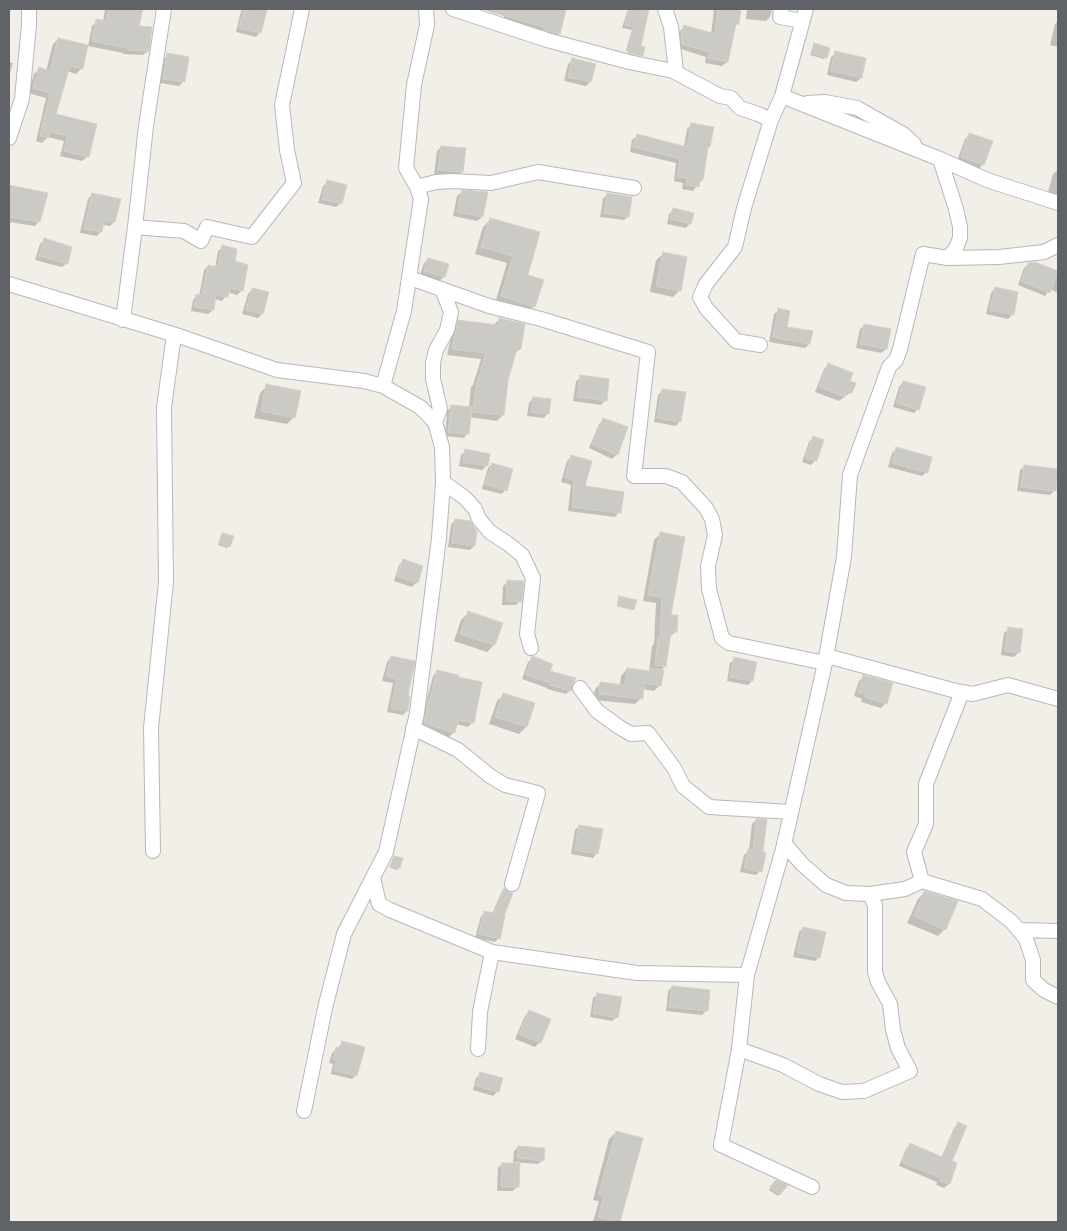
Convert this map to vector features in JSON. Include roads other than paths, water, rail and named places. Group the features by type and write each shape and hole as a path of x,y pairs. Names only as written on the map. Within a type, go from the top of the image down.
{"street":[{"path":"9,138 22,99 29,25 28,9"},
{"path":"123,320 146,126 164,9"},
{"path":"135,227 184,231 201,241 207,227 252,238 294,183 287,150 282,105 302,9"},
{"path":"384,386 399,333 410,278 421,199 417,187 406,168 414,85 427,25 426,9"},
{"path":"453,9 547,40 629,62 676,72 720,96 731,98 740,108 771,120"},
{"path":"665,9 671,27 676,72"},
{"path":"760,345 736,342 706,308 700,297 706,284 735,247 744,208 771,120 782,96 804,15 780,17 781,9"},
{"path":"782,96 940,158 987,180 1058,203"},
{"path":"940,158 960,227 960,238 956,248 948,258"},
{"path":"417,187 452,180 491,183 538,172 634,188"},
{"path":"812,1187 721,1145 739,1049 748,975 784,843 826,660 844,557 850,475 889,367 896,360 898,354 922,254 948,258 999,257 1044,252 1058,245"},
{"path":"410,278 489,306 648,352 634,476 666,476 682,482 706,508 712,519 714,535 708,566 709,589 722,638 729,643 826,660 973,694 1008,685 1058,699"},
{"path":"9,284 174,335 277,370 364,381 384,386 420,407 435,422 442,447 443,482 439,538 413,728 386,852 344,934 325,1008 304,1111"},
{"path":"435,422 440,409 433,379 433,363 436,350 447,330 451,312 442,289"},
{"path":"152,851 151,728 166,582 164,407 174,335"},
{"path":"443,482 475,508 479,519 490,532 522,555 534,578 528,611 527,634 531,648"},
{"path":"580,688 598,710 619,728 631,734 648,733 674,768 684,786 709,807 791,812"},
{"path":"922,881 914,852 926,824 926,784 962,692"},
{"path":"413,728 458,750 504,785 538,793 512,884"},
{"path":"784,843 802,864 826,885 846,893 870,894 905,889 922,881 982,899 1012,922 1026,939 1033,960 1033,980 1044,990 1058,997"},
{"path":"373,877 379,904 492,952 637,973 748,975"},
{"path":"739,1049 783,1065 819,1084 842,1092 864,1092 910,1071 898,1048 893,1030 890,1004 878,982 875,972 875,905 870,894"},
{"path":"1019,930 1058,931"},
{"path":"478,1049 480,1012 492,952"}]}
